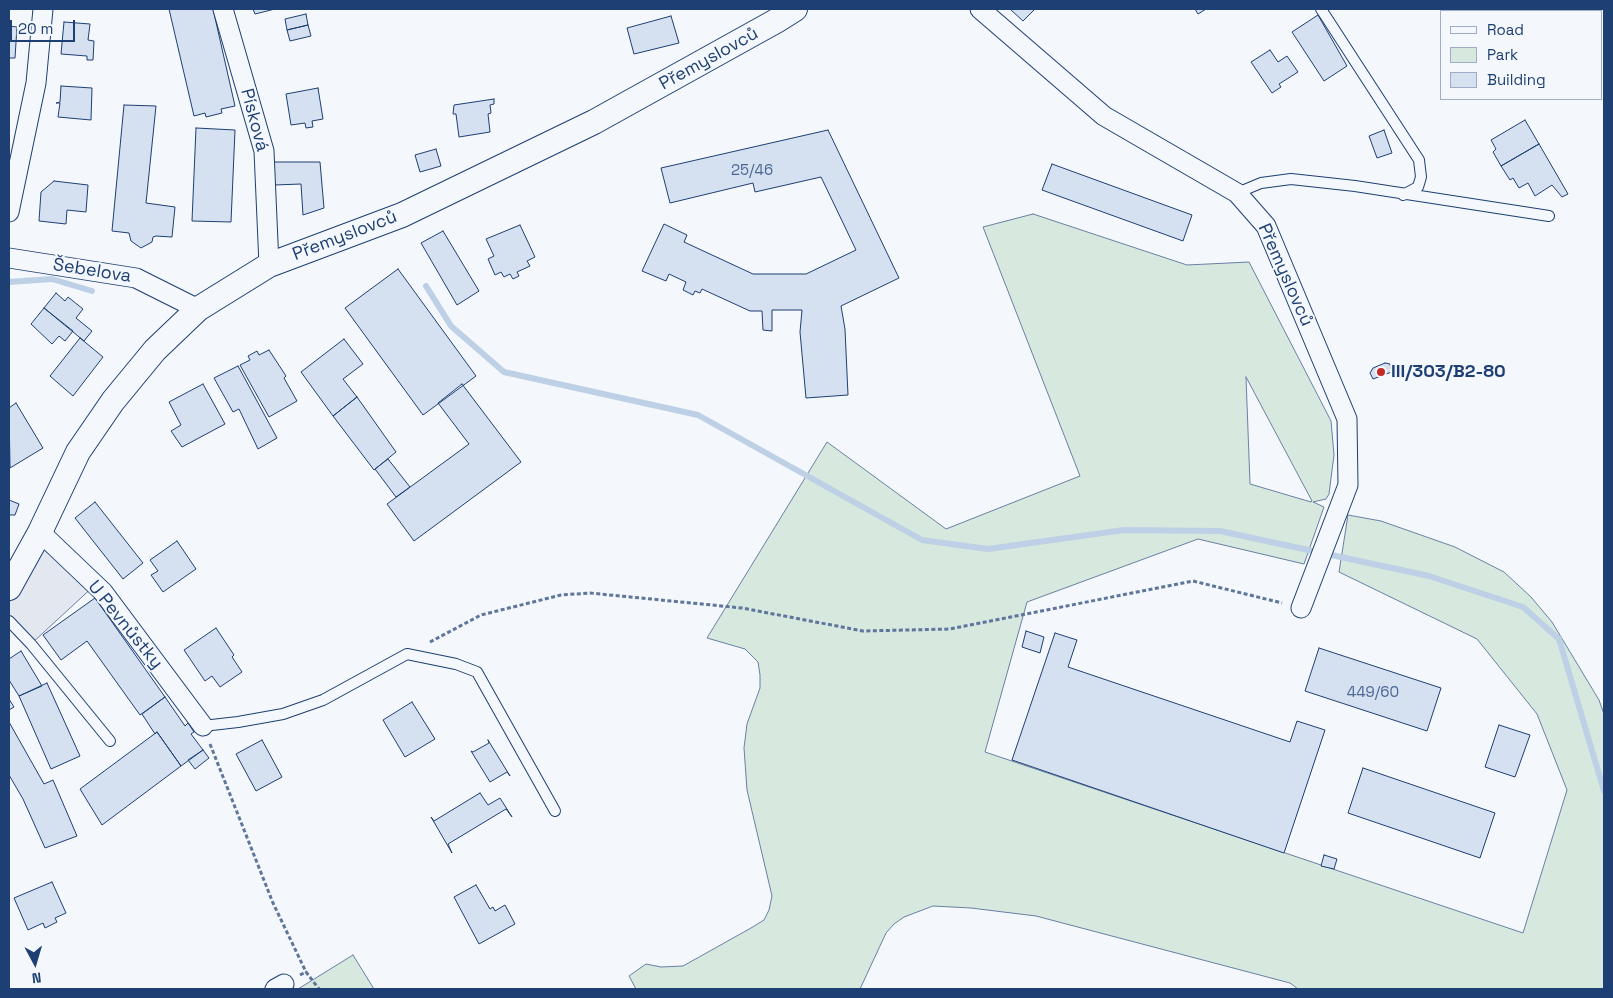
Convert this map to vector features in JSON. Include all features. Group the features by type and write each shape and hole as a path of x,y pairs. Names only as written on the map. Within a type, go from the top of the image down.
{"street":[{"path":"9,212 36,83 43,9"},
{"name":"Písková","path":"223,9 264,151 269,265"},
{"name":"Přemyslovců","path":"9,588 40,532 78,452 113,400 155,350 198,309 269,265 402,215 594,122 776,21 794,9"},
{"name":"Přemyslovců","path":"980,9 1104,116 1237,193 1266,226 1348,419 1348,486 1301,608"},
{"name":"Šebelova","path":"9,258 136,278 198,309"},
{"name":"U Pevnůstky","path":"40,532 103,592 203,726"}],"lane":[{"path":"1321,9 1419,160 1421,177 1418,187 1402,195"},
{"path":"1237,193 1261,183 1291,179 1355,186 1402,195 1549,216"},
{"path":"9,621 31,644 110,741"},
{"path":"203,726 283,714 323,700 407,654 456,664 477,672 556,811"}],"path":[{"path":"407,654 481,615 561,595 590,593 742,608 863,630 950,629 1193,581 1301,608"},
{"path":"203,726 273,903 306,972"}],"green space":[{"path":"1033,214 1187,265 1249,262 1331,421 1334,455 1329,494 1326,499 1313,502 1324,507 1304,564 1198,539 1027,602 985,752 1523,933 1567,790 1537,714 1477,639 1339,572 1348,515 1381,521 1455,547 1504,572 1531,597 1552,622 1599,700 1604,714 1604,989 1298,989 1290,983 1036,916 971,908 933,906 904,917 886,933 860,989 636,989 629,976 646,964 661,967 683,966 764,920 769,910 772,896 747,790 744,748 747,724 760,688 758,662 745,649 707,638 827,442 946,529 1080,476 983,227","holes":["1246,377 1312,501 1250,484"]},
{"path":"353,955 374,989 298,989"}],"shaded area":[{"path":"40,532 95,585 31,644 9,621 9,588"}],"building":[{"path":"169,9 213,9 235,106 221,109 222,113 206,117 205,113 194,116"},
{"path":"253,9 275,9 255,14"},
{"path":"1010,9 1035,9 1023,21"},
{"path":"1195,9 1206,9 1198,14"},
{"path":"306,14 308,25 287,30 285,19"},
{"path":"1318,15 1347,66 1324,81 1292,32"},
{"path":"671,16 679,43 634,54 627,28"},
{"path":"64,22 90,24 88,40 94,41 93,60 87,60 87,56 61,54"},
{"path":"308,25 311,36 290,41 287,30"},
{"path":"9,26 17,27 15,58 9,58"},
{"path":"1270,50 1278,62 1287,56 1298,72 1279,84 1281,87 1272,93 1251,62"},
{"path":"61,86 92,88 91,120 58,117 60,103 56,103 60,102"},
{"path":"318,88 323,119 312,121 313,127 306,128 305,123 291,125 286,94"},
{"path":"494,99 494,104 490,105 491,113 488,114 490,132 459,137 456,114 453,114 454,105"},
{"path":"124,105 156,106 146,203 175,207 172,237 153,237 152,242 141,248 131,241 129,233 112,231"},
{"path":"1525,120 1539,144 1501,166 1493,152 1496,149 1491,140"},
{"path":"196,128 235,130 231,222 192,221"},
{"path":"828,130 899,278 841,306 845,329 848,395 806,398 800,332 802,310 772,310 772,331 763,330 762,311 750,311 702,289 700,293 695,291 693,295 683,290 686,282 669,274 666,281 642,271 664,224 687,235 684,242 753,274 806,274 856,250 821,177 755,192 753,183 670,203 661,168"},
{"path":"1384,130 1392,153 1377,158 1369,136"},
{"path":"1539,144 1568,194 1562,197 1552,185 1535,196 1528,183 1519,188 1513,178 1510,180 1501,166"},
{"path":"436,149 441,166 420,172 415,155"},
{"path":"274,162 320,162 324,208 303,215 301,184 274,185"},
{"path":"1052,164 1192,215 1183,241 1042,190"},
{"path":"54,181 88,185 86,212 67,210 66,224 39,221 41,192"},
{"path":"520,225 535,257 527,261 530,266 517,272 519,276 513,279 510,274 504,277 501,272 495,275 488,259 494,256 486,239"},
{"path":"443,231 479,291 457,305 421,243"},
{"path":"398,269 476,376 423,415 345,308"},
{"path":"56,293 65,301 68,297 83,309 76,318 92,331 84,341 44,308"},
{"path":"44,308 73,331 65,341 59,336 52,344 31,324"},
{"path":"80,338 103,357 73,396 50,376"},
{"path":"344,339 363,364 343,379 357,397 333,416 301,372"},
{"path":"269,350 286,376 284,378 297,401 269,417 240,365 250,360 248,356 257,351 259,355"},
{"name":"III/303/B2-80","path":"1385,363 1390,364 1391,369 1394,371 1373,379 1370,373 1373,368"},
{"path":"238,366 277,438 258,449 239,409 233,412 214,378"},
{"path":"203,384 225,424 182,447 171,431 181,425 169,402"},
{"path":"462,384 521,462 414,541 387,504 469,444 438,403"},
{"path":"357,397 396,452 374,470 333,416"},
{"path":"16,403 43,448 10,468 9,408"},
{"path":"388,459 410,487 396,497 375,469"},
{"path":"9,500 19,504 15,515 9,515"},
{"path":"95,502 143,563 123,579 75,518"},
{"path":"177,541 196,569 163,592 151,575 158,571 150,560"},
{"path":"95,598 165,697 140,715 87,641 61,660 43,635"},
{"path":"216,628 234,655 232,657 242,672 220,687 212,676 205,681 184,650"},
{"path":"1026,631 1044,637 1040,653 1022,647"},
{"path":"1055,633 1077,640 1068,667 1290,742 1297,721 1325,730 1284,853 1012,760"},
{"path":"1319,648 1441,688 1427,731 1305,691"},
{"path":"21,651 42,686 19,696 9,680 9,659"},
{"path":"47,683 80,756 51,769 19,696"},
{"path":"165,697 185,726 188,723 194,732 191,734 203,750 181,766 157,732 155,734 142,714"},
{"path":"9,699 14,707 9,710"},
{"path":"412,702 435,739 405,757 383,720"},
{"path":"9,722 44,784 53,780 77,836 45,848 23,799 9,775"},
{"path":"1499,725 1530,735 1515,777 1485,767"},
{"path":"157,732 181,766 102,825 80,789"},
{"path":"262,740 282,777 256,791 236,754"},
{"path":"488,740 510,776 507,772 490,782 471,751 473,752 489,743"},
{"path":"203,750 209,758 195,769 188,760"},
{"path":"1363,768 1495,813 1480,858 1348,813"},
{"path":"480,793 488,805 500,798 512,817 506,809 448,844 452,853 431,817 434,821"},
{"path":"1324,855 1337,859 1334,869 1321,866"},
{"path":"52,882 66,913 55,918 57,922 45,928 43,923 28,930 14,898"},
{"path":"476,885 490,909 493,907 495,911 505,905 515,924 479,944 454,897"}],"waterway":[{"path":"9,282 52,279 92,291"},
{"path":"426,286 451,326 504,372 698,415 922,540 988,549 1124,530 1220,531 1429,576 1523,607 1559,639 1604,791"}],"place":[{"name":"III/303/B2-80","path":"1381,372"}]}
